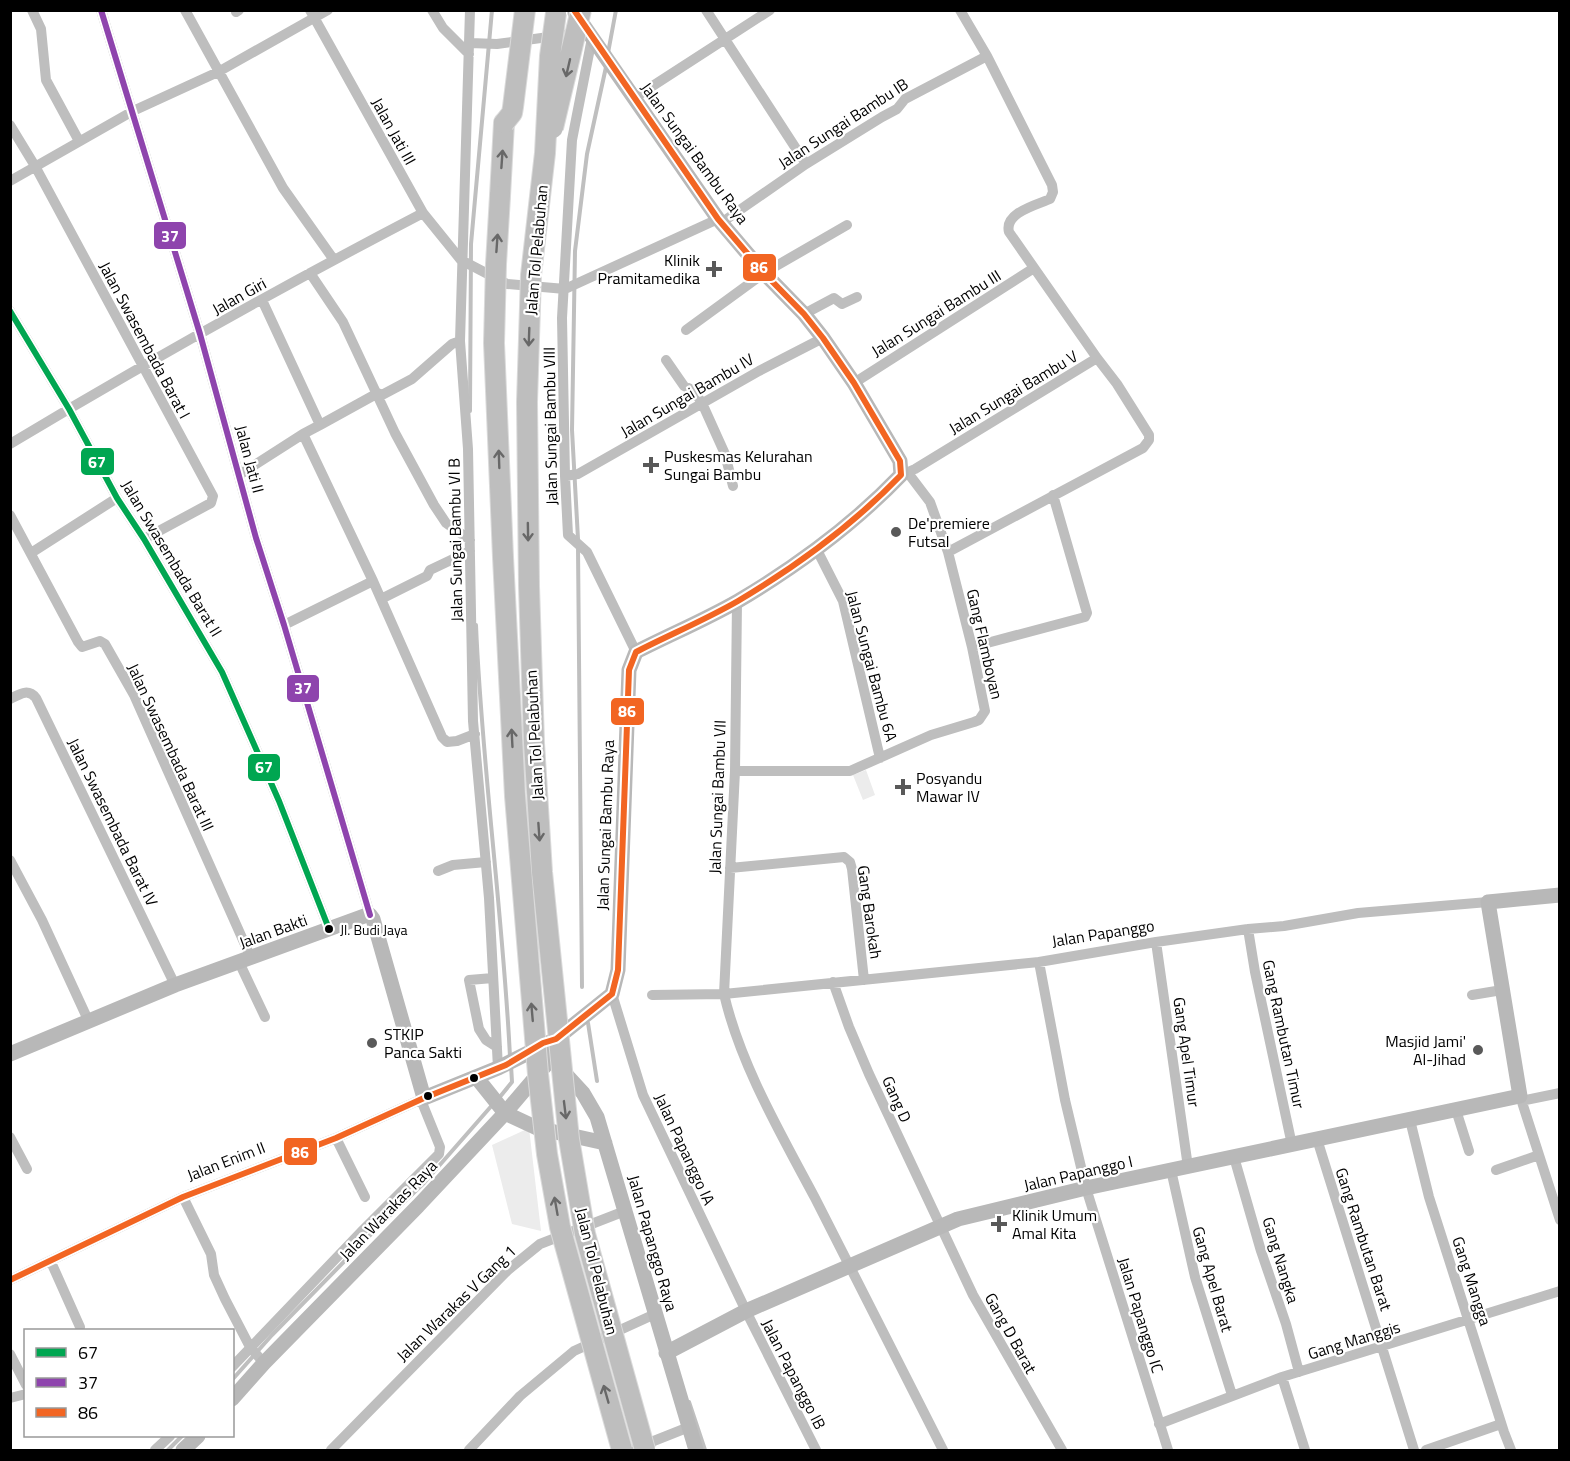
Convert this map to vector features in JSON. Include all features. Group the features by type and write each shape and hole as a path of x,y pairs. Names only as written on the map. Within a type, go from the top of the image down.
{"highway":[{"name":"Jalan Tol Pelabuhan","path":"512,10 496,264 494,344 515,796 528,974 547,1154 560,1227 622,1450"},
{"path":"504,123 512,113 525,10"},
{"name":"Jalan Tol Pelabuhan","path":"557,10 549,64 544,153 531,275 527,402 531,691 542,872 569,1139 585,1234 645,1450"},
{"path":"544,153 556,119 581,10"}],"street":[{"path":"32,10 41,29 46,80 79,141"},
{"name":"Jalan Jati II","path":"101,10 200,334 256,538 370,915"},
{"path":"185,10 283,188 334,260"},
{"path":"10,181 133,111 218,72 312,14 328,10"},
{"path":"432,10 443,28 469,48 483,44 589,35"},
{"name":"Jalan Sungai Bambu VI B","path":"470,10 465,262 460,341 468,449 475,734 486,862 497,1047 508,1064"},
{"name":"Jalan Sungai Bambu Raya","path":"574,10 589,35 720,221 823,338 854,383 900,461 904,474"},
{"path":"706,10 806,164"},
{"path":"634,98 770,10"},
{"path":"960,10 987,56"},
{"name":"Jalan Jati III","path":"312,14 423,213 465,262"},
{"name":"Jalan Sungai Bambu VIII","path":"589,35 572,140 567,288 562,318 568,535 587,552 636,652"},
{"name":"Jalan Sungai Bambu IB","path":"567,288 720,221 806,164 897,109 905,99 987,56"},
{"name":"Jalan Sungai Bambu V","path":"904,474 1097,358 1008,228 1009,221 1014,216 1050,199 1053,192 1052,185 987,56"},
{"name":"Jalan Swasembada Barat I","path":"10,125 213,496 211,503 144,539"},
{"name":"Jalan Giri","path":"10,444 142,366 423,213"},
{"path":"686,330 764,273 847,225"},
{"path":"465,262 507,284 567,288"},
{"name":"Jalan Sungai Bambu III","path":"854,383 1034,268"},
{"path":"310,273 343,322 395,433 434,505 446,523 470,546 430,570 427,576 381,599"},
{"path":"804,314 834,298 842,304 857,297"},
{"path":"262,300 320,425"},
{"name":"Jalan Swasembada Barat II","path":"10,311 69,409 117,498 144,539 222,672 279,801 329,929"},
{"name":"Jalan Sungai Bambu IV","path":"566,476 578,474 759,371 823,338"},
{"path":"238,475 303,434 412,379 452,344 460,341"},
{"path":"948,552 1143,448 1149,440 1149,435 1117,384 1097,358"},
{"path":"666,360 684,386 693,390 702,403 725,454 733,486"},
{"path":"303,434 373,581 442,737 447,742 452,742 475,734"},
{"path":"636,652 737,602 817,550 904,474"},
{"name":"Gang Flamboyan","path":"735,771 840,773 861,768 931,735 974,722 985,711 972,647 948,552 930,502 904,474"},
{"path":"972,647 1085,617 1088,613 1053,495"},
{"path":"31,553 117,498"},
{"name":"Jalan Swasembada Barat III","path":"10,515 78,642 82,647 100,641 105,644 134,695 245,960"},
{"name":"Jalan Sungai Bambu 6A","path":"817,550 843,601 880,758"},
{"path":"284,625 373,581"},
{"name":"Jalan Sungai Bambu VII","path":"737,602 735,771 724,994 735,1032 769,1110 943,1450"},
{"name":"Jalan Sungai Bambu Raya","path":"612,994 618,970 628,670 636,652"},
{"name":"Jalan Swasembada Barat IV","path":"10,699 24,692 29,692 36,698 176,985"},
{"name":"Gang Barokah","path":"730,868 844,857 850,862 864,980"},
{"path":"10,860 42,920 89,1022"},
{"path":"438,871 453,865 486,862"},
{"name":"Jalan Papanggo","path":"652,995 724,994 1039,962 1156,942 1284,926 1358,913 1560,896"},
{"path":"1488,902 1521,1098 1560,1220"},
{"path":"234,1367 257,1355 369,1237 405,1190 440,1152 370,915"},
{"name":"Jalan Bakti","path":"10,1054 176,985 370,915"},
{"name":"Gang Rambutan Timur","path":"1248,929 1257,983 1292,1145"},
{"name":"Gang Apel Timur","path":"1156,942 1188,1167"},
{"path":"245,960 265,1017"},
{"name":"Jalan Papanggo IC","path":"1039,962 1065,1100 1086,1188 1168,1450"},
{"path":"493,978 469,980 479,1029 486,1040 497,1047"},
{"name":"Gang D","path":"833,982 869,1074 940,1227"},
{"path":"1472,995 1502,990"},
{"path":"556,1038 612,994"},
{"name":"Jalan Papanggo IA","path":"612,994 643,1095 746,1311"},
{"name":"Jalan Enim II","path":"10,1280 183,1197 336,1138 423,1099 477,1078 556,1038"},
{"name":"Jalan Warakas Raya","path":"234,1395 257,1355 369,1237 416,1204 498,1105 517,1099 551,1059 556,1038"},
{"name":"Jalan Papanggo Raya","path":"551,1059 583,1094 597,1117 696,1450"},
{"path":"477,1078 498,1105 537,1128 605,1143"},
{"path":"1521,1098 1560,1093"},
{"name":"Jalan Papanggo I","path":"668,1353 746,1311 958,1219 1086,1188 1521,1098"},
{"path":"1456,1110 1469,1151"},
{"name":"Gang Mangga","path":"1410,1120 1429,1197 1511,1450"},
{"path":"10,1137 27,1169"},
{"path":"336,1138 365,1197"},
{"name":"Gang Rambutan Barat","path":"1317,1139 1414,1450"},
{"path":"1496,1170 1539,1155"},
{"name":"Gang Nangka","path":"1234,1157 1299,1372"},
{"name":"Gang Apel Barat","path":"1171,1170 1195,1277 1232,1395"},
{"path":"405,1190 416,1204"},
{"path":"183,1197 211,1254 214,1275 221,1291 257,1355"},
{"name":"Jalan Warakas V Gang 1","path":"331,1450 508,1270 540,1244 625,1211"},
{"name":"Gang D Barat","path":"940,1227 973,1295 1062,1450"},
{"path":"51,1262 80,1327"},
{"name":"Gang Manggis","path":"1160,1424 1282,1377 1560,1291"},
{"name":"Jalan Papanggo IB","path":"746,1311 816,1450"},
{"path":"469,1450 520,1396 574,1350 655,1314"},
{"path":"10,1354 24,1381"},
{"path":"1282,1377 1305,1450"},
{"path":"1426,1450 1501,1424"},
{"path":"631,1450 689,1426"},
{"path":"155,1450 169,1437"},
{"path":"183,1450 197,1437"}],"shaded area":[{"path":"866,770 875,795 863,800 853,775"},
{"path":"529,1128 541,1231 512,1224 492,1145"}],"waterway":[{"path":"470,411 471,244 492,10"},
{"path":"608,53 616,10"},
{"path":"578,539 572,430 575,251 587,154 606,67"},
{"path":"578,547 582,987"},
{"path":"476,625 510,1057"},
{"path":"588,1023 597,1081"},
{"path":"499,1098 512,1082 511,1065"},
{"path":"234,1378 272,1335 424,1183 494,1103"},
{"path":"689,1402 705,1450"},
{"path":"168,1450 181,1437"}],"transit line":[{"name":"37","path":"101,10 200,334 256,538 370,915"},
{"name":"86","path":"10,1280 183,1197 336,1138 424,1098 506,1065 543,1043 556,1039 612,994 618,970 629,670 636,652 725,608 782,574 844,528 901,475 900,461 854,383 823,338 718,219 574,10"},
{"name":"67","path":"10,311 69,409 117,498 144,539 222,672 279,801 329,929"}],"place":[{"name":"Klinik Pramitamedika","path":"714,269"},
{"name":"Puskesmas Kelurahan Sungai Bambu","path":"651,465"},
{"name":"De'premiere Futsal","path":"896,532"},
{"name":"Posyandu Mawar IV","path":"903,787"},
{"name":"Jl. Budi Jaya","path":"329,929"},
{"name":"STKIP Panca Sakti","path":"372,1043"},
{"name":"Masjid Jami' Al-Jihad","path":"1478,1050"},
{"name":"Klinik Umum Amal Kita","path":"999,1224"}]}
